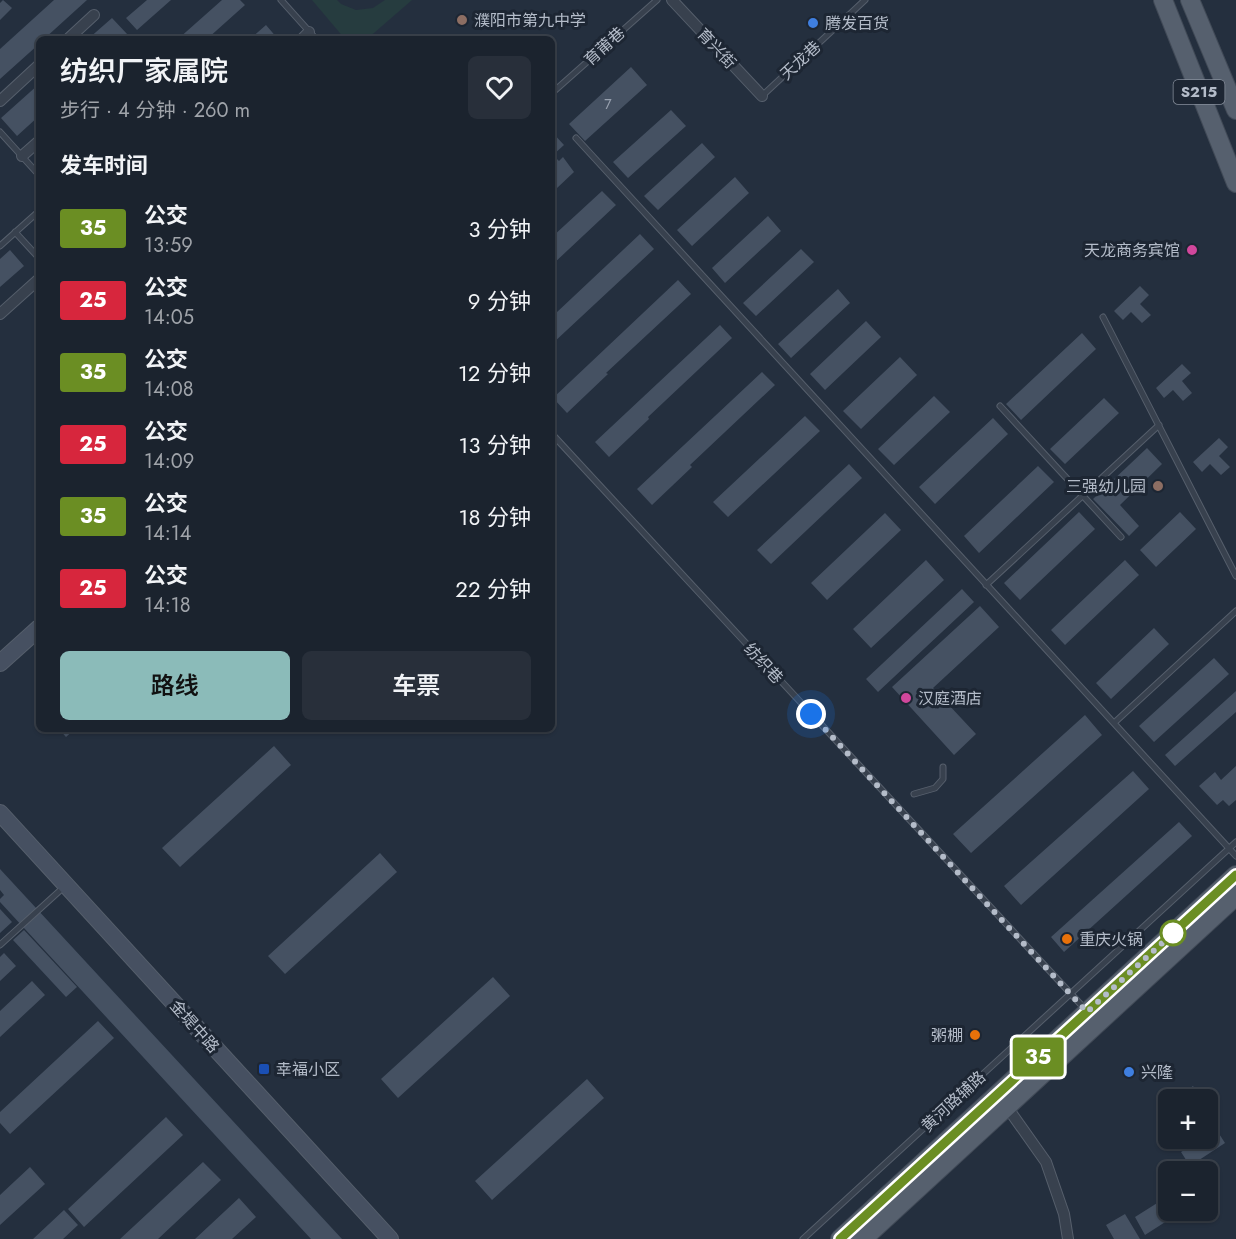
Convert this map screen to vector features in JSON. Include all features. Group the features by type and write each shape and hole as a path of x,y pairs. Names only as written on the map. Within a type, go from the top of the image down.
{"main road":[{"name":"S215","path":"1163,0 1236,183"},
{"name":"S215","path":"1190,0 1236,110"},
{"path":"863,1239 1007,1107 1236,875"},
{"path":"840,1239 1093,1018 1236,897"}],"street":[{"name":"育兴街","path":"672,0 762,96"},
{"path":"71,36 94,15"},
{"path":"0,101 36,68"},
{"path":"22,156 36,144"},
{"path":"0,314 36,282"},
{"path":"0,663 36,631"},
{"name":"金堤中路","path":"0,813 390,1239"},
{"path":"1007,1107 1047,1162 1064,1214 1068,1239"}],"lane":[{"path":"281,0 308,36"},
{"name":"育莆巷","path":"555,90 657,0"},
{"name":"天龙巷","path":"762,96 865,0"},
{"path":"0,132 36,172"},
{"path":"576,138 1236,856"},
{"path":"0,246 36,214"},
{"path":"15,232 36,255"},
{"path":"1103,317 1236,576"},
{"path":"1000,406 1121,537"},
{"path":"986,585 1159,425"},
{"name":"纺织巷","path":"555,437 1093,1018"},
{"path":"1114,723 1236,611"},
{"path":"914,794 936,788 943,779 943,767"},
{"name":"黄河路辅路","path":"803,1239 1236,842"},
{"path":"0,945 66,885"}],"green space":[{"path":"312,0 337,0 356,10 373,8 385,0 412,0 370,36 342,36"}],"building":[{"path":"3,0 12,8 0,20 0,3"},
{"path":"54,0 87,0 47,36 36,36 36,47 0,79 0,49"},
{"path":"147,0 171,0 137,30 126,18"},
{"path":"222,0 240,0 245,5 210,36 181,36"},
{"path":"112,18 128,35 127,36 91,36"},
{"path":"266,25 275,36 253,36"},
{"path":"631,67 647,85 585,141 569,124"},
{"path":"36,87 36,119 17,136 1,118"},
{"path":"671,110 686,126 628,178 613,162"},
{"path":"555,135 564,145 555,153"},
{"path":"702,143 715,157 658,210 644,196"},
{"path":"555,157 559,161 563,157 574,172 556,189"},
{"path":"735,177 749,193 692,246 677,230"},
{"path":"602,191 616,205 555,262 555,234"},
{"path":"768,216 781,231 725,283 712,268"},
{"path":"640,234 654,249 555,341 556,313"},
{"path":"801,249 814,262 756,316 743,303"},
{"path":"10,250 24,266 0,287 0,259"},
{"path":"678,280 691,294 606,373 608,374 567,413 555,400 555,396"},
{"path":"1140,286 1149,295 1140,304 1151,315 1142,323 1131,312 1123,320 1114,311"},
{"path":"838,289 850,303 791,358 778,344"},
{"path":"866,321 881,337 825,390 810,374"},
{"path":"720,325 732,338 609,457 595,442"},
{"path":"1082,333 1096,349 1021,420 1006,404"},
{"path":"900,357 917,375 861,429 843,411"},
{"path":"1182,364 1191,373 1182,381 1192,393 1183,401 1173,390 1164,398 1156,388"},
{"path":"762,372 775,385 690,465 692,467 652,505 637,489"},
{"path":"934,396 950,412 894,465 878,449"},
{"path":"1104,398 1119,413 1065,464 1050,449"},
{"path":"805,416 820,431 728,517 713,502"},
{"path":"993,418 1008,434 935,504 919,487"},
{"path":"1219,438 1228,447 1219,456 1230,467 1221,475 1210,464 1202,472 1193,462"},
{"path":"1147,448 1162,464 1120,505 1139,526 1129,536 1093,499"},
{"path":"849,464 862,478 771,564 757,550"},
{"path":"1038,466 1054,482 979,553 964,536"},
{"path":"1079,512 1095,529 1020,600 1004,583"},
{"path":"1180,512 1196,529 1156,567 1140,550"},
{"path":"885,513 901,530 827,600 811,583"},
{"path":"926,560 944,580 871,648 853,629"},
{"path":"1125,560 1139,575 1065,645 1051,630"},
{"path":"962,589 974,602 878,692 866,679"},
{"path":"980,606 999,627 933,688 976,734 954,755 892,687"},
{"path":"1154,628 1169,644 1111,699 1096,683"},
{"path":"1214,658 1229,674 1154,742 1139,726"},
{"path":"1236,691 1236,712 1175,766 1165,755"},
{"path":"1085,715 1102,735 971,853 953,834"},
{"path":"62,732 72,732 66,737"},
{"path":"274,746 291,765 180,867 162,848"},
{"path":"1236,766 1236,800 1229,806 1223,800 1217,805 1199,786 1215,772 1221,780"},
{"path":"1133,771 1149,789 1021,905 1004,886"},
{"path":"1179,822 1192,836 1064,952 1051,937"},
{"path":"380,853 397,872 285,974 268,956"},
{"path":"0,869 342,1239 311,1239 0,902 4,895 0,890"},
{"path":"0,909 12,922 0,933"},
{"path":"24,930 77,987 66,997 13,940"},
{"path":"4,953 16,966 0,981 0,957"},
{"path":"493,977 510,996 398,1098 381,1079"},
{"path":"32,981 45,995 0,1037 0,1011"},
{"path":"98,1021 114,1038 10,1134 0,1123 0,1112"},
{"path":"587,1079 604,1098 492,1200 475,1181"},
{"path":"166,1117 183,1135 84,1227 68,1209"},
{"path":"1218,1132 1225,1143 1218,1148"},
{"path":"1186,1149 1216,1149 1198,1161 1187,1161 1181,1152"},
{"path":"203,1162 221,1180 158,1239 120,1239"},
{"path":"30,1167 45,1184 0,1225 0,1195"},
{"path":"239,1198 256,1217 232,1239 195,1239"},
{"path":"1158,1203 1158,1221 1167,1221 1145,1235 1135,1217"},
{"path":"64,1210 78,1225 63,1239 33,1239"},
{"path":"1125,1214 1140,1239 1114,1239 1106,1225"}],"bus line":[{"name":"35","path":"840,1239 1236,875"}],"place":[{"name":"濮阳市第九中学","path":"462,20"},
{"name":"腾发百货","path":"813,23"},
{"name":"天龙商务宾馆","path":"1192,250"},
{"name":"三强幼儿园","path":"1158,486"},
{"name":"汉庭酒店","path":"906,698"},
{"name":"重庆火锅","path":"1067,939"},
{"name":"粥棚","path":"975,1035"},
{"name":"幸福小区","path":"264,1069"},
{"name":"兴隆","path":"1129,1072"}],"route":[{"path":"811,714 1087,1012 1173,933"}]}
